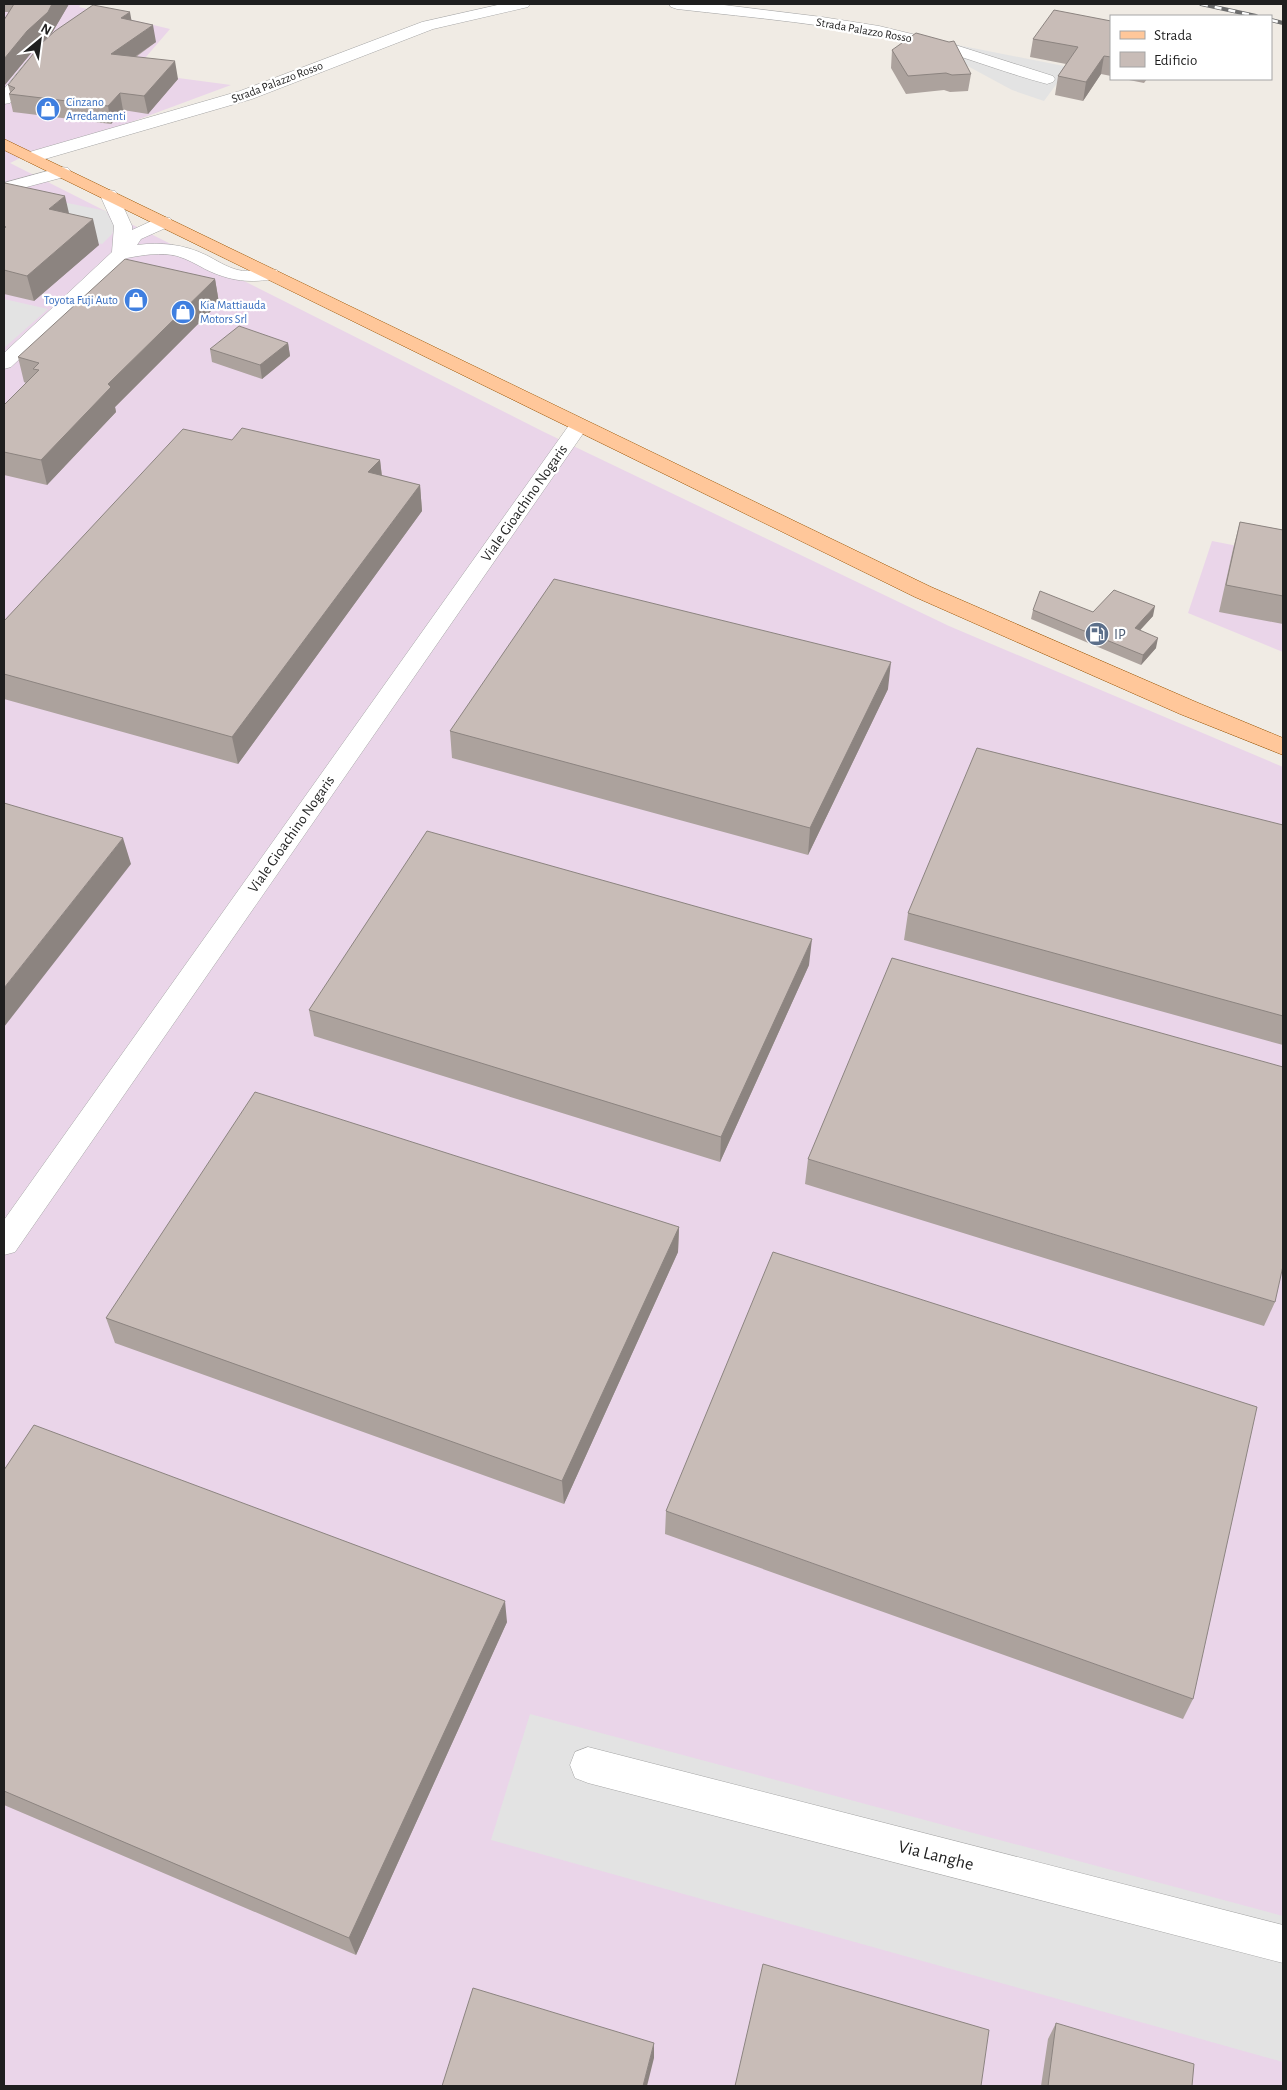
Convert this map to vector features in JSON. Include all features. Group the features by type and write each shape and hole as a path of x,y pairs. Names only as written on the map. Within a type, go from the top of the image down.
{"main road":[{"path":"4,144 923,592 1188,708 1283,747"}],"street":[{"name":"Strada Palazzo Rosso","path":"32,157 246,95 428,25 522,4"},
{"name":"Strada Palazzo Rosso","path":"677,4 821,22 894,34 957,50 1047,79"},
{"path":"4,99 46,50"},
{"path":"4,188 62,172"},
{"path":"109,195 123,226 122,253"},
{"path":"4,363 122,253 149,238 164,222"},
{"path":"122,253 152,249 172,250 205,260 235,274 248,276 270,274"},
{"name":"Viale Gioachino Nogaris","path":"4,1243 579,425"},
{"name":"Via Langhe","path":"588,1765 1283,1944"}],"shaded area":[{"path":"4,4 81,4 79,7 170,29 133,72 231,85 118,127 37,150 10,163 544,432 949,626 1283,767 1283,2086 4,2086"},
{"path":"912,36 1069,67 1044,101 1012,90"},
{"path":"15,192 106,211 114,226 112,234 102,244 58,235"},
{"path":"4,299 48,309 4,348"},
{"path":"1212,541 1283,555 1283,652 1188,613"},
{"path":"530,1714 1283,1916 1283,2062 491,1840"}],"building":[{"path":"14,4 52,4 48,12 27,31 4,59 4,20"},
{"path":"93,5 130,12 121,18 153,25 111,54 175,61 144,96 120,93 108,106 9,94 15,88 8,85 42,43 55,31"},
{"path":"1054,10 1110,21 1110,57 1104,56 1086,82 1058,76 1078,47 1033,39"},
{"path":"916,33 949,42 954,41 971,74 952,75 946,73 908,76 892,50"},
{"path":"5,183 65,196 49,209 93,219 27,276 4,270 4,228 6,227 4,226"},
{"path":"125,259 215,279 108,384 111,387 41,460 4,452 4,405 39,370 33,369 39,363 18,357"},
{"path":"239,326 288,343 260,365 210,349"},
{"path":"242,428 380,460 368,472 420,485 232,737 4,674 4,621 183,429 232,440"},
{"path":"1240,522 1283,530 1283,596 1226,585"},
{"path":"554,579 891,662 810,828 450,731"},
{"path":"1114,590 1155,606 1135,628 1158,638 1143,655 1033,610 1040,591 1093,612"},
{"path":"977,748 1283,825 1283,1016 908,913"},
{"path":"4,803 123,838 4,988"},
{"path":"427,831 812,939 721,1137 309,1010"},
{"path":"892,958 1283,1067 1283,1266 1275,1302 808,1159"},
{"path":"255,1092 679,1227 562,1481 106,1318"},
{"path":"773,1252 1257,1407 1193,1699 666,1511"},
{"path":"34,1425 505,1601 349,1938 4,1791 4,1470"},
{"path":"763,1964 989,2030 981,2086 735,2086"},
{"path":"473,1988 654,2043 643,2086 442,2086"},
{"path":"1056,2023 1194,2064 1192,2086 1048,2086"}],"railway":[{"path":"1201,4 1251,15"},
{"path":"1272,20 1283,23"}],"place":[{"name":"Cinzano Arredamenti","path":"48,109"},
{"name":"Toyota Fuji Auto","path":"136,300"},
{"name":"Kia Mattiauda Motors Srl","path":"183,312"},
{"name":"IP","path":"1097,634"}]}
